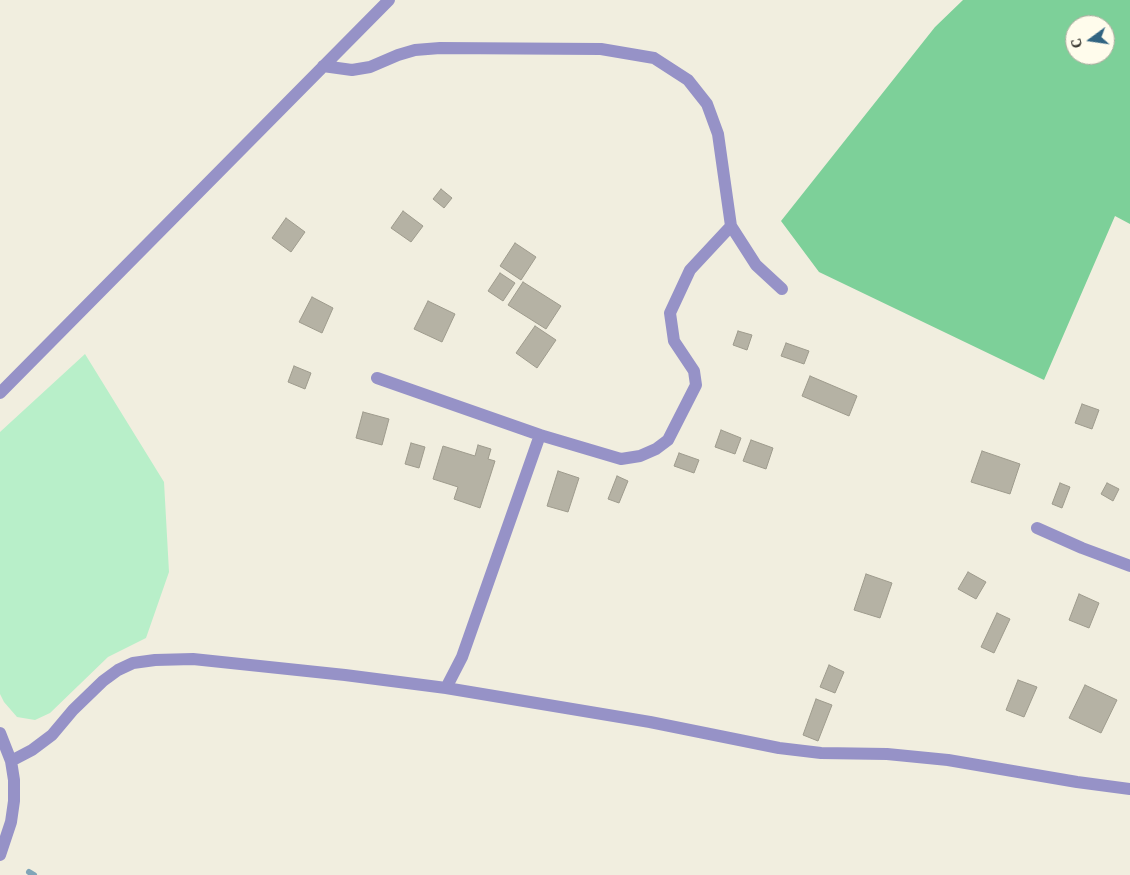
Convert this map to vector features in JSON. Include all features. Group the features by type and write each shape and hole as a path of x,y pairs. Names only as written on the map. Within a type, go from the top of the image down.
{"street":[{"path":"0,393 388,0"},
{"path":"323,66 352,70 370,67 415,50 440,48 601,49 654,58 688,80 708,104 718,134 731,226 756,265 782,290"},
{"path":"377,378 540,435 621,459 640,456 656,449 668,440 696,384 694,371 674,341 670,313 690,270 731,226"},
{"path":"446,688 462,657 540,435"},
{"path":"1037,528 1130,566"},
{"path":"11,761 32,750 52,735 73,710 103,681 118,670 133,664 155,660 193,659 446,688 650,722 779,748 821,753 887,754 939,759 1077,782 1130,788"},
{"path":"0,734 11,761 14,780 11,822 0,855"}],"green space":[{"path":"963,0 1130,0 1130,224 1115,216 1044,380 819,272 781,221 935,27"},
{"path":"85,354 164,482 169,572 146,638 108,657 50,713 35,720 17,717 4,702 0,694 0,432"}],"building":[{"path":"441,189 452,198 444,208 433,199"},
{"path":"403,211 423,226 411,242 391,228"},
{"path":"286,218 305,232 291,252 272,238"},
{"path":"515,243 536,257 521,280 500,266"},
{"path":"500,273 515,283 503,301 488,291"},
{"path":"523,282 561,306 546,329 508,305"},
{"path":"312,297 333,308 322,333 299,322"},
{"path":"428,301 455,314 442,342 414,329"},
{"path":"535,326 556,340 537,368 516,353"},
{"path":"738,331 752,335 747,350 733,345"},
{"path":"786,343 809,351 804,364 781,356"},
{"path":"294,366 311,373 305,389 288,382"},
{"path":"810,376 857,396 849,416 802,396"},
{"path":"1082,404 1099,410 1092,429 1075,423"},
{"path":"363,412 389,419 382,445 356,438"},
{"path":"721,430 741,438 735,454 715,447"},
{"path":"751,440 773,448 766,469 743,461"},
{"path":"411,443 425,447 419,468 405,464"},
{"path":"478,445 491,449 488,459 495,461 480,508 454,499 458,487 433,479 443,446 475,456"},
{"path":"982,451 1020,464 1010,494 971,482"},
{"path":"679,453 699,460 694,473 674,466"},
{"path":"558,471 579,478 568,512 547,506"},
{"path":"617,476 628,481 619,503 608,499"},
{"path":"1060,483 1070,487 1062,508 1052,504"},
{"path":"1107,483 1119,489 1113,501 1101,494"},
{"path":"968,572 986,582 976,599 958,589"},
{"path":"866,574 892,583 880,618 854,610"},
{"path":"1079,594 1099,603 1089,628 1069,620"},
{"path":"997,613 1010,619 994,653 981,647"},
{"path":"829,665 844,672 835,693 820,687"},
{"path":"1018,680 1037,687 1024,717 1006,710"},
{"path":"1085,685 1117,700 1101,733 1069,718"},
{"path":"816,699 832,705 818,741 803,735"}],"waterway":[{"path":"29,872 34,875"}]}
